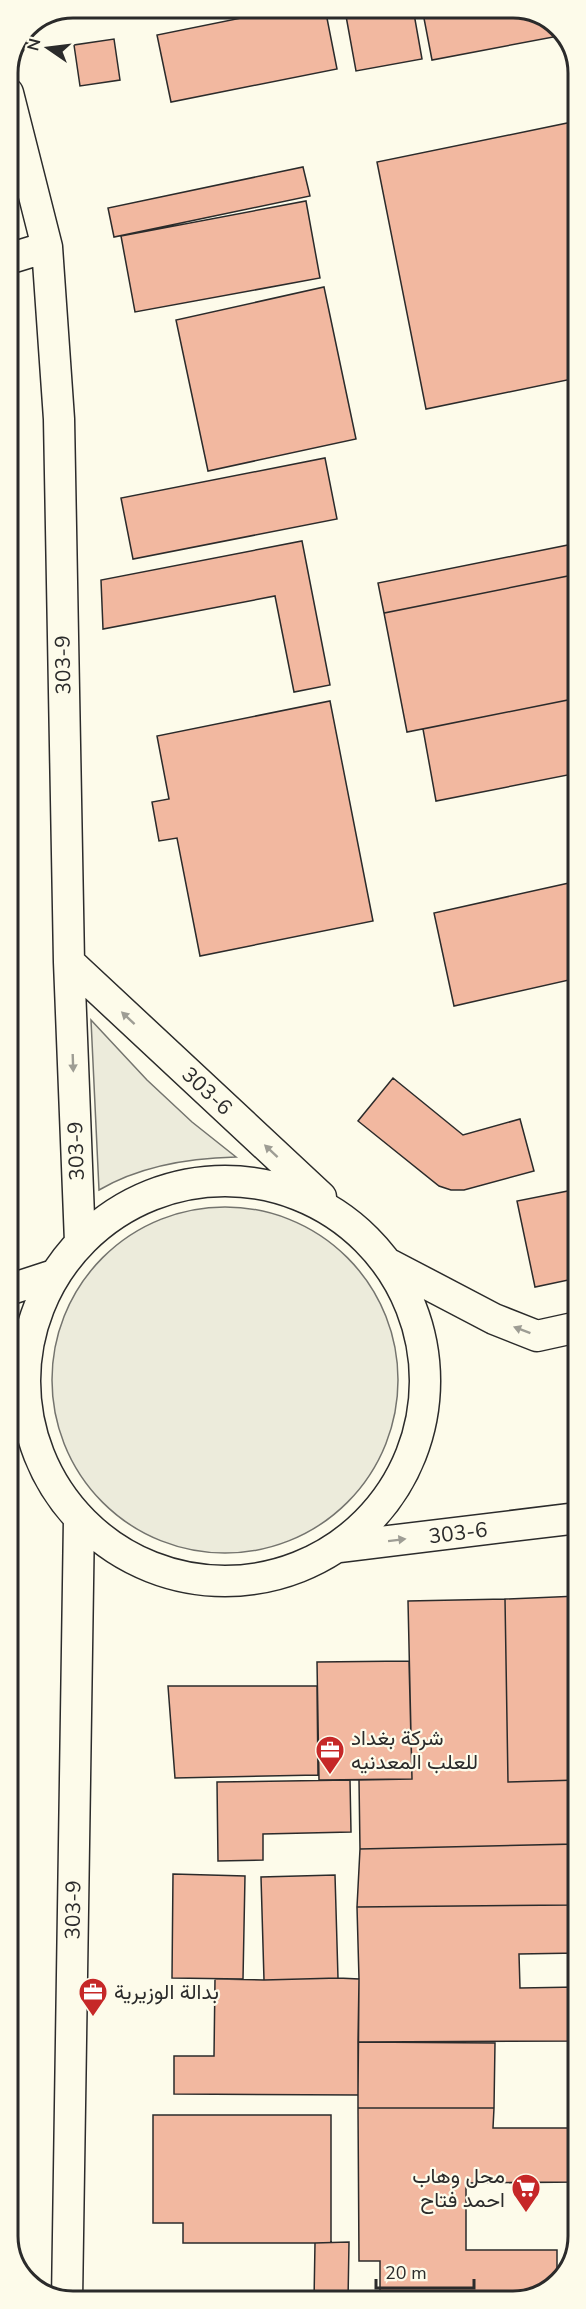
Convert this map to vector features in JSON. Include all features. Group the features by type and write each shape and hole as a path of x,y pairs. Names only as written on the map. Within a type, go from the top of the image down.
{"street":[{"name":"303-9","path":"18,133 47,248 59,420 69,962 80,1242"},
{"path":"18,256 47,248"},
{"name":"303-6","path":"69,962 345,1219 389,1264"},
{"path":"18,1389 30,1334 54,1275 80,1242 125,1206 179,1185 237,1180 294,1192 345,1219"},
{"path":"389,1264 494,1319 537,1336 568,1329"},
{"path":"18,1397 41,1462 79,1519 123,1555 176,1576 232,1582 288,1572 339,1547 385,1503 415,1447 426,1384 417,1321 389,1264"},
{"path":"18,1287 54,1275"},
{"name":"303-9","path":"67,2291 79,1519"},
{"name":"303-6","path":"339,1547 568,1519"}],"shaded area":[{"path":"91,1020 147,1080 192,1122 236,1157 200,1159 148,1169 99,1190"},
{"path":"225,1207 259,1211 291,1221 321,1237 347,1258 368,1284 384,1314 394,1346 398,1380 394,1414 384,1446 368,1476 347,1502 321,1523 291,1539 259,1549 225,1553 191,1549 159,1539 129,1523 103,1502 82,1476 66,1446 56,1414 52,1380 56,1346 66,1314 82,1284 103,1258 129,1237 159,1221 191,1211"}],"building":[{"path":"241,18 327,18 337,69 171,102 157,35"},
{"path":"346,18 415,18 422,59 356,71"},
{"path":"424,18 517,18 544,27 554,37 432,60"},
{"path":"114,39 120,80 80,86 74,45"},
{"path":"568,123 568,380 426,409 377,162"},
{"path":"303,167 310,196 114,237 108,208"},
{"path":"306,201 320,278 135,312 121,236"},
{"path":"324,287 356,439 208,471 176,320"},
{"path":"325,458 337,519 133,559 121,498"},
{"path":"302,541 330,685 294,692 275,596 103,629 101,580"},
{"path":"568,545 568,576 384,613 378,583"},
{"path":"568,576 568,700 407,732 384,613"},
{"path":"568,700 568,775 436,801 423,729"},
{"path":"330,701 373,921 200,956 177,838 159,841 152,802 169,799 157,736"},
{"path":"568,883 568,980 454,1006 434,913"},
{"path":"393,1078 463,1135 520,1119 534,1171 464,1190 451,1190 439,1186 358,1121"},
{"path":"568,1191 568,1280 535,1287 517,1201"},
{"path":"568,1596 568,1780 508,1782 505,1599"},
{"path":"505,1599 508,1782 568,1780 568,1844 360,1849 359,1780 412,1779 408,1601"},
{"path":"409,1661 412,1779 319,1780 317,1662"},
{"path":"168,1686 317,1686 318,1775 175,1778"},
{"path":"350,1780 351,1832 263,1834 263,1860 218,1861 217,1782"},
{"path":"568,1844 568,1905 357,1907 360,1849"},
{"path":"173,1874 245,1876 243,1979 172,1978"},
{"path":"335,1875 338,1978 264,1980 261,1877"},
{"path":"568,1905 568,1953 519,1954 520,1988 568,1987 568,2041 358,2042 357,1907"},
{"path":"215,1979 359,1979 358,2095 174,2094 174,2056 214,2056"},
{"path":"358,2042 495,2043 494,2108 358,2108"},
{"path":"358,2108 494,2108 493,2128 568,2128 568,2182 466,2183 466,2250 557,2250 557,2269 544,2282 524,2290 513,2291 380,2291 380,2261 359,2261"},
{"path":"153,2115 331,2115 331,2243 183,2243 183,2223 153,2223"},
{"path":"349,2242 348,2291 314,2291 315,2243"}],"place":[{"name":"شركة بغداد للعلب المعدنيه","path":"330,1776"},
{"name":"بدالة الوزيرية","path":"93,2018"},
{"name":"محل وهاب احمد فتاح","path":"526,2214"}]}
